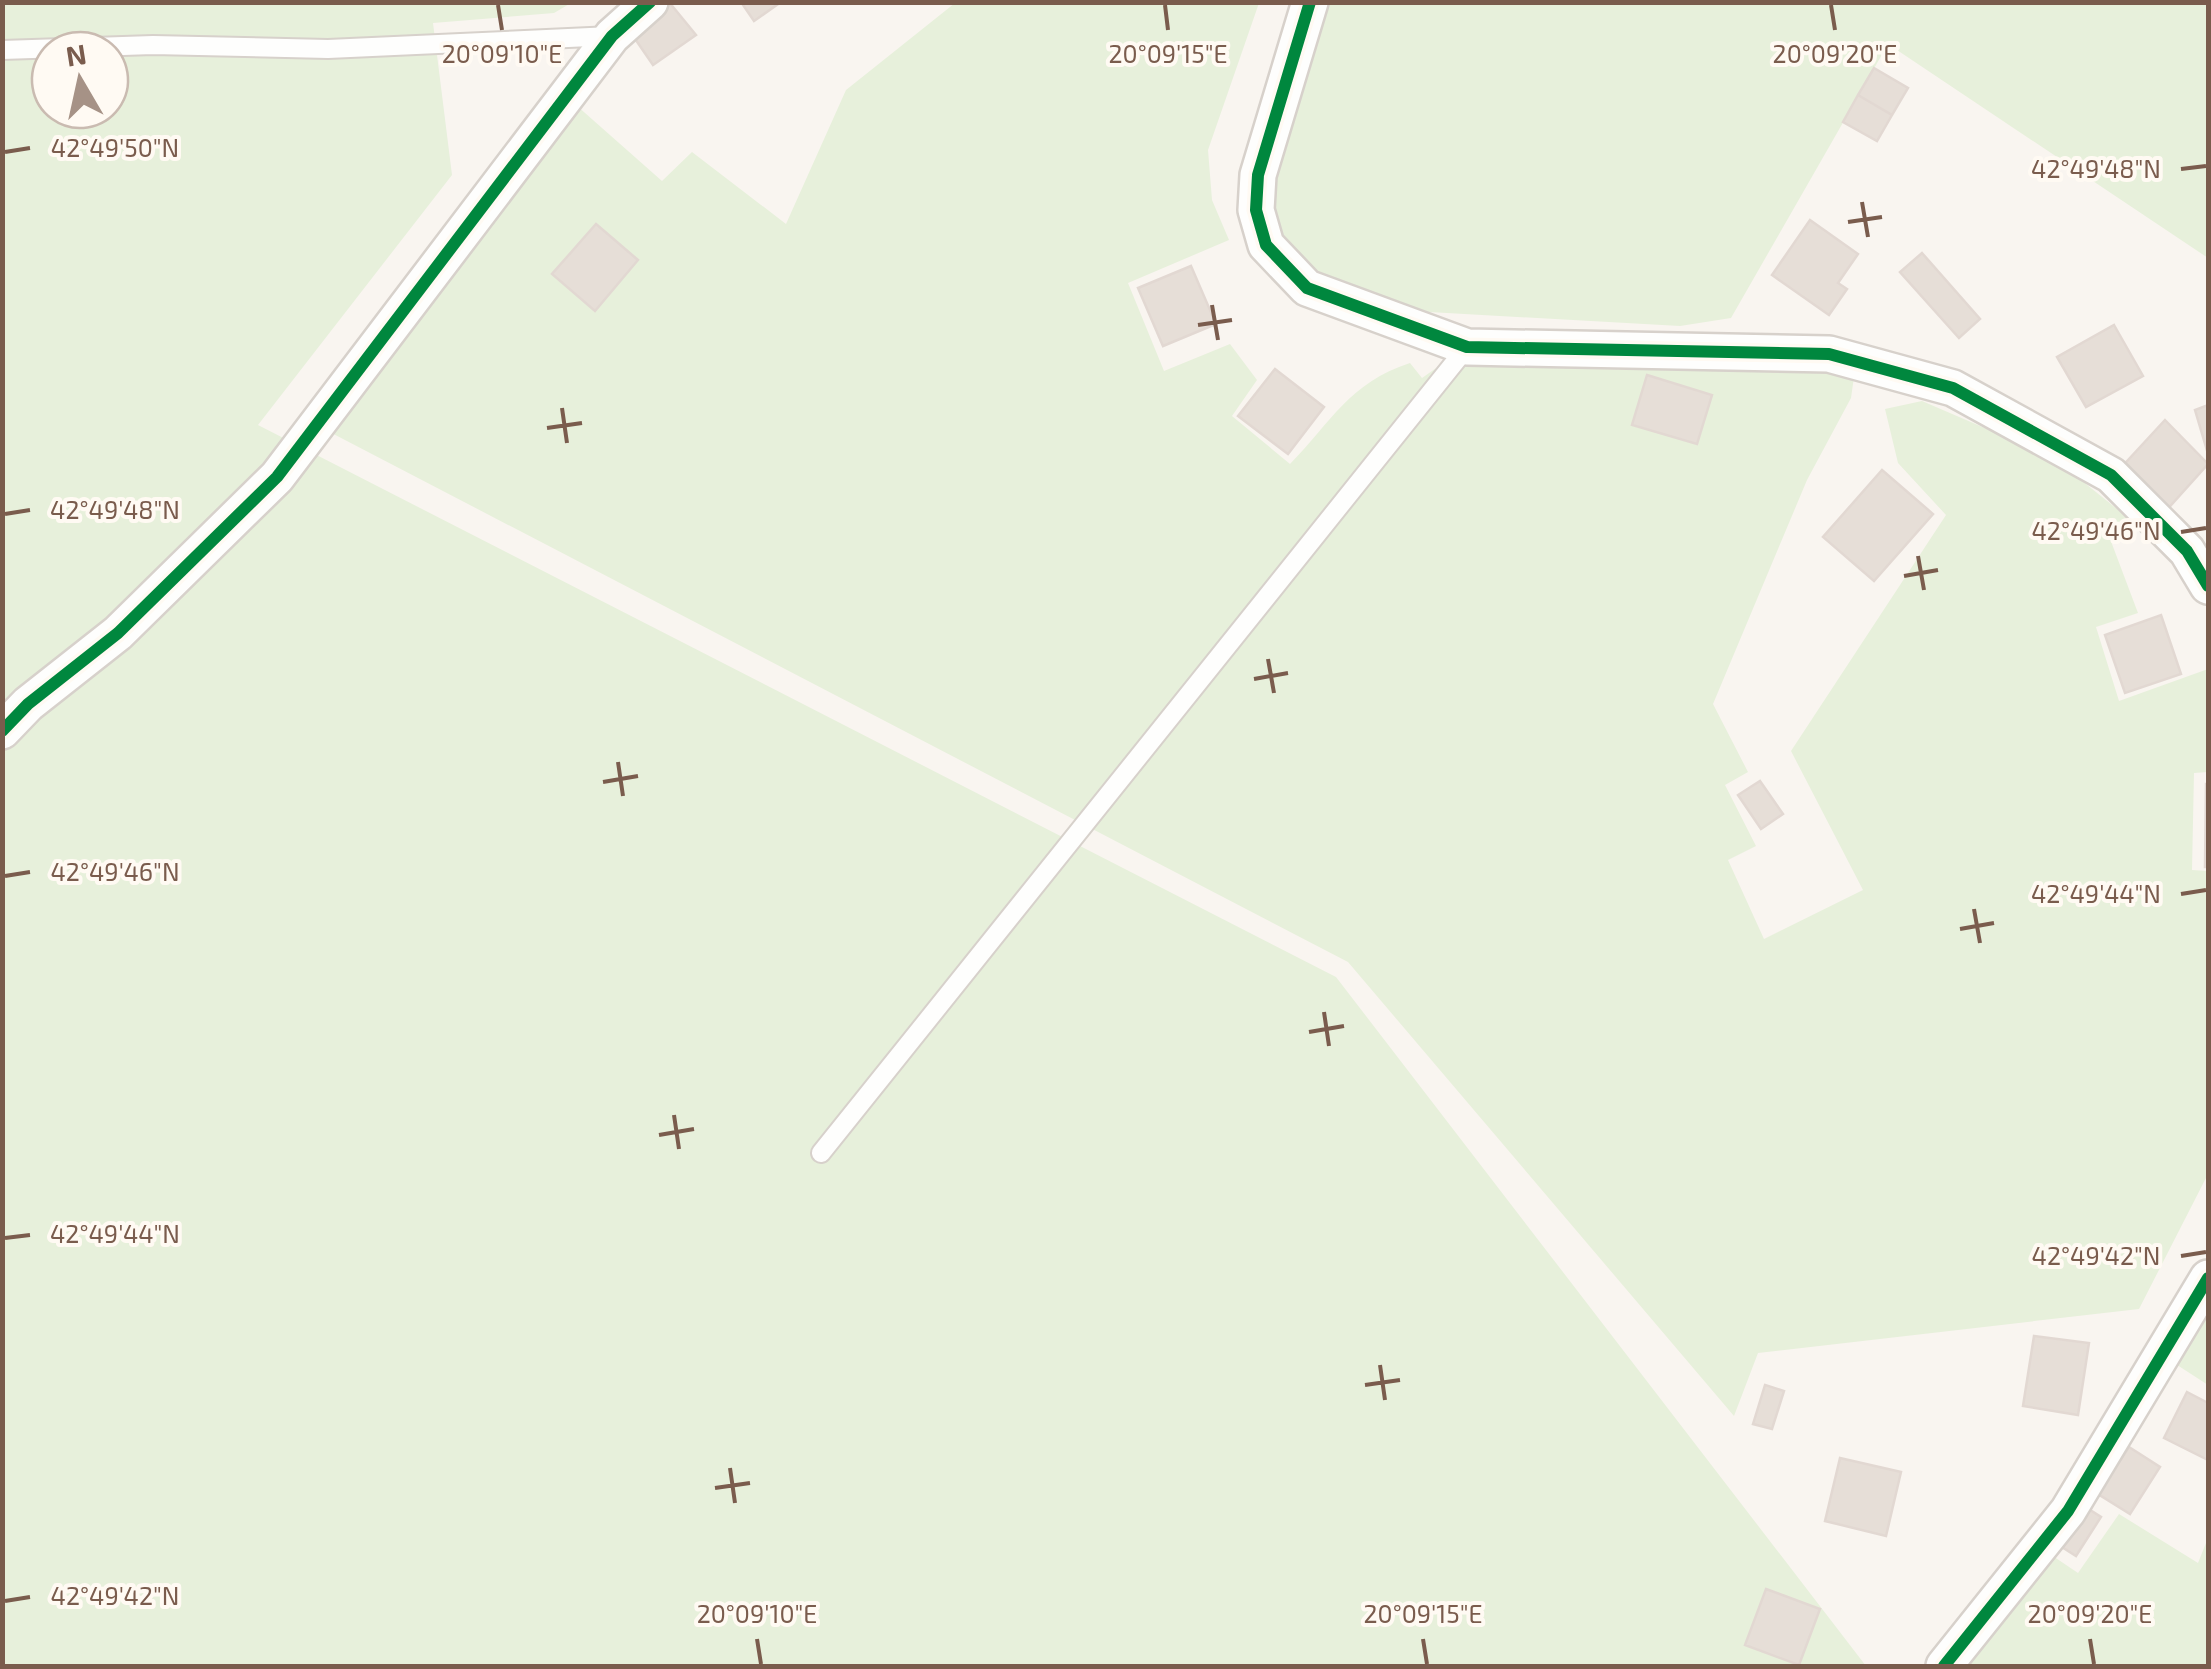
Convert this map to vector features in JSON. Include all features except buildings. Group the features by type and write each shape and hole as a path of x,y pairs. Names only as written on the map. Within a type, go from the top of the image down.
{"street":[{"path":"2,731 28,704 118,632 278,477 612,36 650,2"},
{"path":"1310,2 1258,175 1256,210 1266,245 1308,288 1467,347 1829,354 1953,388 2111,475 2187,550 2208,586"},
{"path":"1944,1666 2068,1512 2208,1278"}],"lane":[{"path":"2,50 153,45 328,48 612,36"},
{"path":"821,1153 1403,421 1467,347"}],"green space":[{"path":"2,3 571,3 554,13 433,23 452,175 258,425 1336,977 1866,1666 3,1666"},
{"path":"955,3 1259,3 1208,150 1212,200 1229,240 1128,283 1164,371 1230,344 1257,380 1232,416 1290,464 1343,405 1371,381 1410,363 1422,378 1459,352 1835,362 1854,377 1851,398 1807,480 1713,704 1748,772 1725,785 1756,846 1728,860 1764,939 1863,890 1791,751 1946,515 1898,463 1885,409 1922,401 2008,438 2081,480 2127,517 2112,544 2138,613 2096,627 2119,701 2208,669 2208,772 2194,773 2192,870 2208,871 2208,1174 2139,1309 1758,1353 1734,1416 1348,962 320,427 576,105 662,181 692,152 786,224 846,90"},
{"path":"1298,3 2208,3 2208,258 1888,44 1731,318 1680,326 1394,310 1304,275 1255,224"},
{"path":"2208,1285 2208,1385 2171,1361"},
{"path":"2119,1514 2198,1563 2208,1538 2208,1666 1939,1666 2038,1546 2078,1573"}],"cycle path":[{"path":"2,731 28,704 118,633 277,477 612,36 650,2"},
{"path":"1310,2 1258,175 1256,210 1266,245 1307,288 1467,347 1829,354 1953,388 2111,475 2187,551 2208,586"},
{"path":"1944,1666 2068,1511 2208,1278"}]}
